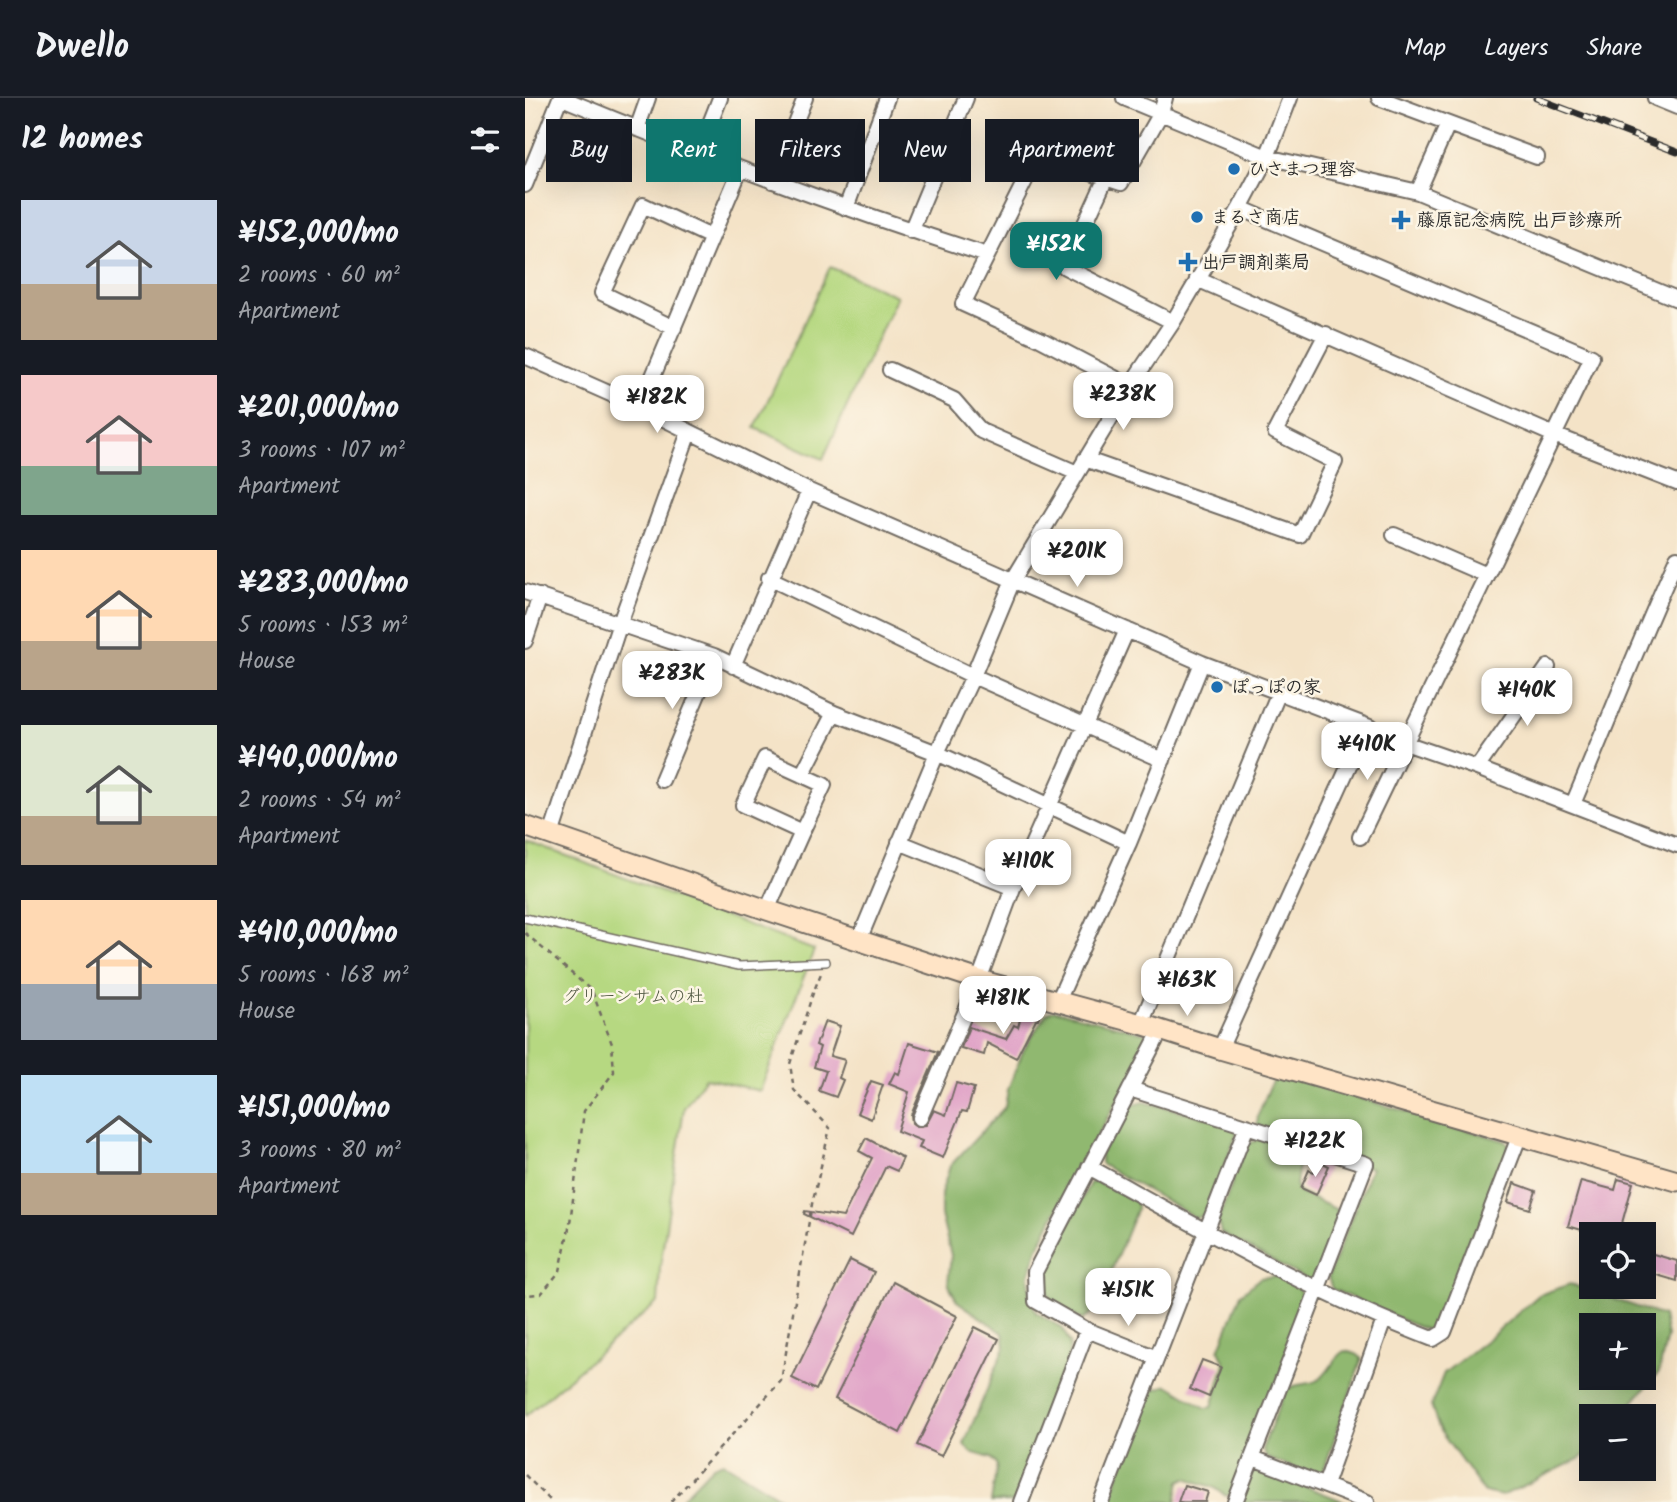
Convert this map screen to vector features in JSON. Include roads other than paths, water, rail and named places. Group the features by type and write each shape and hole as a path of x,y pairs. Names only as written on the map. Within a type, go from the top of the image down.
{"street":[{"path":"525,184 561,98 646,133"},
{"path":"637,129 648,98"},
{"path":"712,119 720,98"},
{"path":"797,119 805,98"},
{"path":"846,208 887,98"},
{"path":"911,231 966,98"},
{"path":"1124,98 1267,157 1418,192 1677,299"},
{"path":"1139,152 1161,113 1165,98"},
{"path":"859,940 1013,580 1130,386 1173,322 1240,208 1267,157 1290,98"},
{"path":"1380,98 1537,157"},
{"path":"1655,98 1677,107"},
{"path":"1418,192 1448,124"},
{"path":"640,407 735,182"},
{"path":"775,182 987,255"},
{"path":"1024,182 963,304 1040,339 1130,386"},
{"path":"1104,182 1065,267 1173,322"},
{"path":"674,328 602,293 643,205 711,237"},
{"path":"1240,208 1592,357 1360,837"},
{"path":"1197,279 1554,435 1677,483"},
{"path":"1086,459 1300,535 1335,462 1275,432 1326,334"},
{"path":"525,356 640,407 809,491 1202,663 1677,845"},
{"path":"890,370 954,400 981,431 1077,473"},
{"path":"551,835 620,623 689,432"},
{"path":"733,666 809,491"},
{"path":"1394,535 1486,575"},
{"path":"1573,804 1677,558"},
{"path":"769,578 973,676 1163,760"},
{"path":"525,641 532,594 714,656 834,713 937,753 1129,844"},
{"path":"921,1118 979,979 1013,888 1127,630"},
{"path":"663,780 714,656"},
{"path":"1058,1001 1129,844 1202,663"},
{"path":"1477,768 1548,667"},
{"path":"1141,1024 1279,692"},
{"path":"802,775 834,713"},
{"path":"1220,1049 1367,726"},
{"path":"767,910 824,785 765,758 743,805 802,832"},
{"path":"525,826 767,910 979,979 1677,1181"},
{"path":"899,842 1013,888"},
{"path":"1157,1358 1087,1330 1036,1301 1035,1272 1161,1030"},
{"path":"1130,1089 1366,1164 1235,1502"},
{"path":"1101,1502 1247,1126"},
{"path":"1089,1167 1318,1291 1433,1339 1444,1332 1519,1137"},
{"path":"1325,1485 1384,1320"},
{"path":"1026,1501 1087,1330"},
{"path":"1252,1458 1367,1502"}],"lane":[{"path":"525,918 739,966 826,962"}],"railway":[{"path":"1536,98 1677,152"}],"place":[{"name":"ひさまつ理容","path":"1234,169"},
{"name":"まるさ商店","path":"1197,217"},
{"name":"藤原記念病院 出戸診療所","path":"1401,220"},
{"name":"出戸調剤薬局","path":"1188,262"},
{"name":"ぽっぽの家","path":"1217,687"}],"park label":[{"name":"グリーンサムの杜","path":"633,996"}]}
